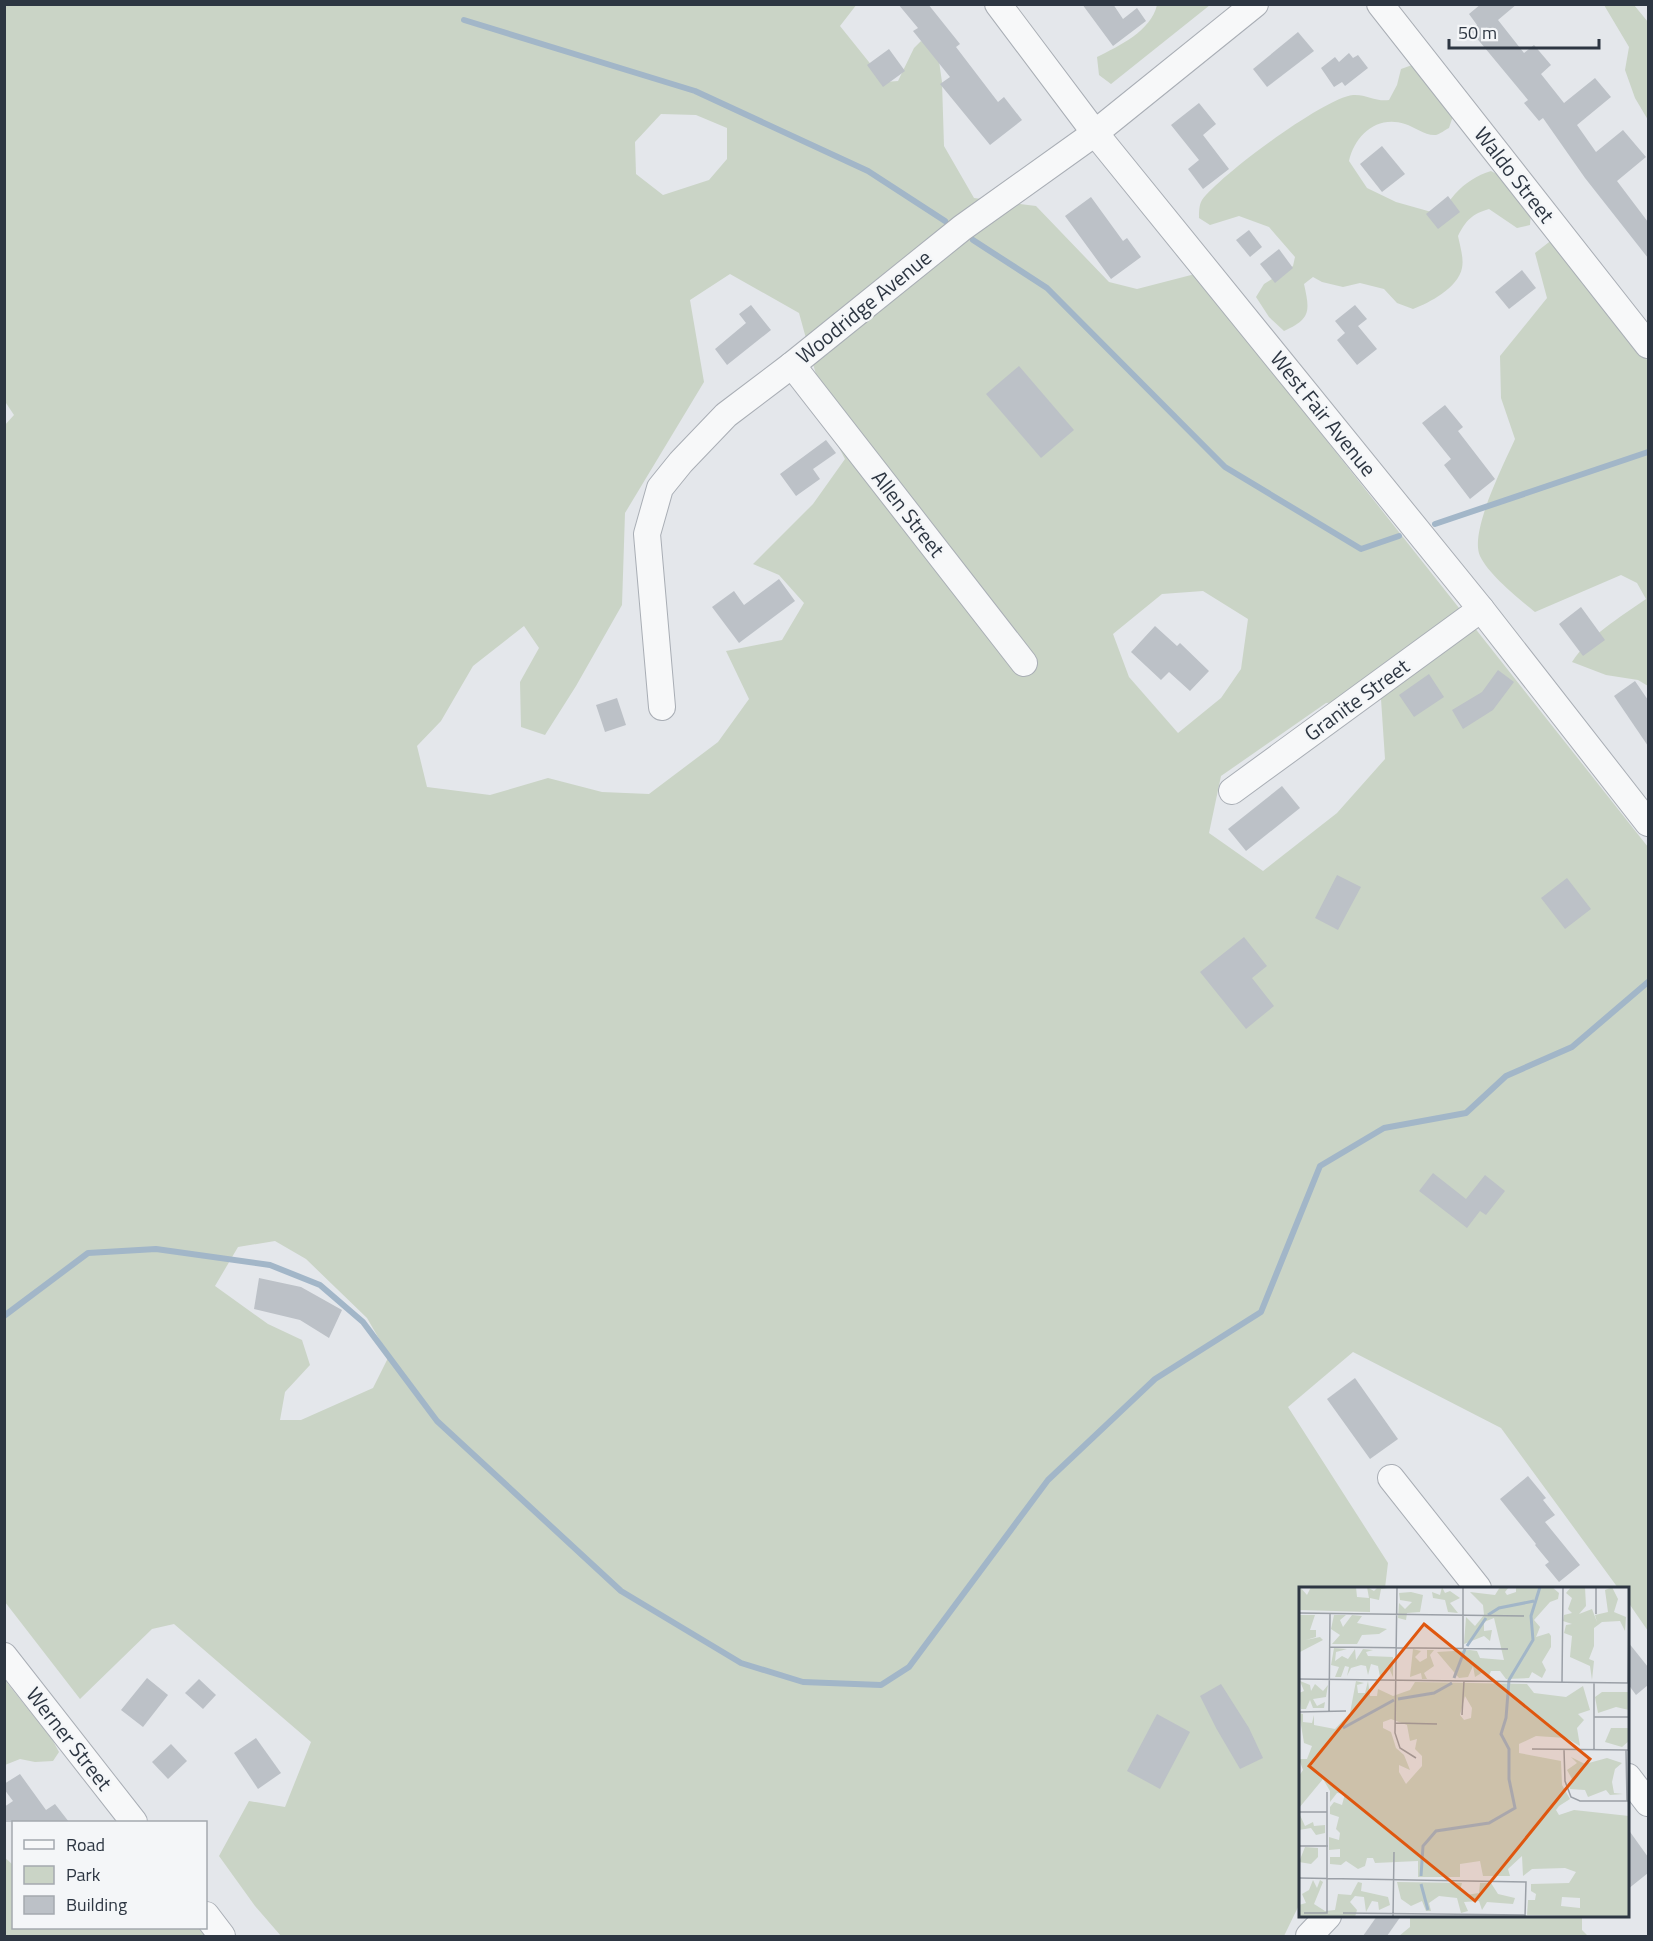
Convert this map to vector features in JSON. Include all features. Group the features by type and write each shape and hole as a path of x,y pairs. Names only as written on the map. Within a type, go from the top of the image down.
{"street":[{"name":"West Fair Avenue","path":"998,4 1095,133 1481,609 1648,823"},
{"name":"Woodridge Avenue","path":"662,707 647,534 660,488 726,415 792,365 962,228 1095,133 1255,4"},
{"name":"Waldo Street","path":"1380,4 1648,345"},
{"name":"Allen Street","path":"792,365 1024,663"},
{"name":"Granite Street","path":"1232,792 1481,609"},
{"path":"1391,1478 1477,1587"},
{"name":"Werner Street","path":"4,1656 133,1821"},
{"path":"1629,1778 1648,1803"},
{"path":"207,1916 222,1936"},
{"path":"1310,1936 1328,1917"}],"green space":[{"path":"857,4 840,26 885,82 898,81 914,48 921,41 933,49 939,61 942,82 944,146 974,198 1036,206 1109,282 1137,289 1195,274 1648,847 1648,1631 1629,1603 1629,1587 1617,1587 1501,1428 1353,1352 1288,1407 1388,1563 1385,1587 1299,1587 1299,1905 1284,1936 281,1936 255,1906 219,1856 249,1801 285,1807 311,1742 174,1624 152,1629 80,1699 5,1602 4,426 14,415 4,400 5,5","holes":["661,114 696,115 727,128 727,159 709,180 663,195 636,174 635,142","730,274 799,313 833,436 845,459 813,504 753,564 779,575 804,603 782,640 726,651 749,699 718,742 649,794 602,792 548,778 490,795 427,787 417,746 441,721 473,666 524,626 539,648 520,682 521,727 545,735 576,686 622,605 625,513 704,382 690,300","1203,591 1248,619 1241,669 1221,698 1178,733 1129,677 1113,634 1162,594","1381,699 1385,759 1337,813 1263,871 1209,833 1221,776 1326,703","275,1241 306,1259 367,1318 389,1356 373,1388 301,1420 280,1420 285,1392 310,1365 302,1340 268,1324 215,1286 238,1247"]},
{"path":"1157,5 1210,5 1111,84 1099,75 1097,57 1133,37 1148,23"},
{"path":"1604,5 1634,5 1648,22 1648,120 1635,98 1625,70 1629,47"},
{"path":"1415,64 1454,113 1449,128 1432,135 1405,124 1385,122 1369,129 1356,143 1349,161 1367,188 1396,202 1435,213 1467,183 1491,171 1506,179 1531,213 1530,225 1517,228 1489,209 1478,213 1467,222 1458,236 1462,252 1462,268 1455,282 1442,294 1413,309 1397,303 1384,289 1360,283 1343,287 1322,282 1313,277 1304,284 1307,308 1304,318 1284,331 1269,317 1256,297 1264,284 1293,266 1295,257 1269,227 1239,216 1210,225 1199,218 1201,202 1212,188 1229,173 1273,139 1320,109 1353,95 1389,100 1397,85 1401,69"},
{"path":"1553,239 1648,361 1648,686 1638,680 1606,675 1572,662 1596,635 1646,599 1637,583 1621,575 1535,612 1497,579 1480,556 1479,531 1483,515 1515,439 1501,398 1500,356 1547,298 1535,253"},
{"path":"4,1679 52,1739 59,1752 53,1761 35,1762 20,1759 5,1765"},
{"path":"4,1857 12,1864 12,1929 203,1929 209,1936 5,1936"},
{"path":"1410,1917 1582,1917 1582,1930 1588,1936 1399,1936 1410,1927"}],"building":[{"path":"898,4 928,4 960,44 956,47 998,102 1004,97 1022,120 990,145 940,84 950,77 913,31 918,28"},
{"path":"1082,4 1113,4 1123,19 1137,8 1146,21 1113,46"},
{"path":"1481,4 1517,4 1498,20 1524,53 1534,45 1551,65 1541,74 1564,103 1595,78 1611,97 1577,125 1596,152 1623,130 1646,157 1617,181 1648,222 1648,258 1585,178 1543,118 1539,121 1524,103 1528,100 1470,30 1477,25 1469,14"},
{"path":"1298,32 1314,51 1267,87 1253,69"},
{"path":"889,49 905,71 883,87 867,65"},
{"path":"1349,53 1353,58 1358,55 1368,68 1345,86 1342,82 1334,87 1321,68 1335,57 1339,62"},
{"path":"1199,103 1216,124 1203,135 1229,169 1203,189 1188,169 1199,160 1171,125"},
{"path":"1382,146 1405,174 1382,192 1360,164"},
{"path":"1448,196 1460,212 1438,229 1426,214"},
{"path":"1091,197 1123,241 1127,238 1141,257 1111,279 1065,216"},
{"path":"1249,230 1262,247 1250,257 1236,240"},
{"path":"1279,249 1293,268 1275,283 1260,264"},
{"path":"1522,270 1536,288 1509,309 1495,292"},
{"path":"751,305 771,330 727,365 715,349 746,323 739,314"},
{"path":"1355,305 1367,319 1358,326 1377,349 1357,365 1337,340 1345,333 1335,321"},
{"path":"1019,366 1074,430 1041,458 986,394"},
{"path":"1445,405 1463,427 1458,431 1495,479 1470,499 1444,465 1451,459 1422,423"},
{"path":"826,440 836,453 813,469 820,479 796,496 780,474"},
{"path":"779,579 795,601 739,643 712,607 734,591 744,605"},
{"path":"1581,607 1605,640 1583,656 1559,624"},
{"path":"1155,626 1177,646 1180,643 1209,671 1190,691 1169,672 1161,680 1131,652"},
{"path":"1498,670 1514,682 1493,710 1463,729 1452,710 1482,692"},
{"path":"1429,674 1444,697 1414,717 1399,695"},
{"path":"1635,681 1648,700 1648,746 1614,696"},
{"path":"617,698 626,725 605,732 596,705"},
{"path":"1282,786 1300,808 1246,851 1228,829"},
{"path":"1337,875 1361,887 1338,930 1315,918"},
{"path":"1567,878 1591,909 1565,929 1541,898"},
{"path":"1244,937 1267,966 1252,978 1274,1006 1246,1029 1200,972"},
{"path":"1433,1173 1466,1199 1485,1175 1505,1191 1486,1215 1480,1211 1467,1228 1419,1191"},
{"path":"259,1278 301,1287 342,1310 329,1338 300,1320 254,1309"},
{"path":"1355,1378 1398,1439 1370,1459 1327,1399"},
{"path":"1528,1476 1546,1498 1543,1500 1555,1515 1545,1522 1580,1565 1559,1582 1545,1565 1549,1562 1500,1499"},
{"path":"1629,1643 1648,1667 1648,1685 1636,1695 1629,1685"},
{"path":"147,1678 168,1695 143,1727 121,1710"},
{"path":"199,1679 216,1695 203,1709 185,1693"},
{"path":"1221,1684 1249,1728 1263,1758 1240,1769 1200,1696"},
{"path":"1157,1714 1190,1732 1160,1789 1127,1771"},
{"path":"256,1738 281,1773 258,1789 234,1753"},
{"path":"171,1744 187,1761 168,1779 152,1762"},
{"path":"20,1774 46,1810 55,1804 68,1821 4,1822 4,1807 13,1801 4,1789 4,1784"},
{"path":"1629,1830 1648,1857 1648,1873 1629,1888"},
{"path":"1376,1917 1400,1917 1387,1936 1363,1936"}],"waterway":[{"path":"464,20 695,91 868,171 945,221"},
{"path":"973,240 1047,288 1225,467 1361,549 1399,536"},
{"path":"1435,524 1648,452"},
{"path":"4,1316 88,1253 156,1249 270,1265 320,1285 363,1322 437,1421 621,1591 741,1663 803,1682 881,1685 909,1667 1048,1480 1155,1379 1261,1312 1320,1166 1384,1128 1466,1113 1506,1076 1572,1047 1648,982"}]}
